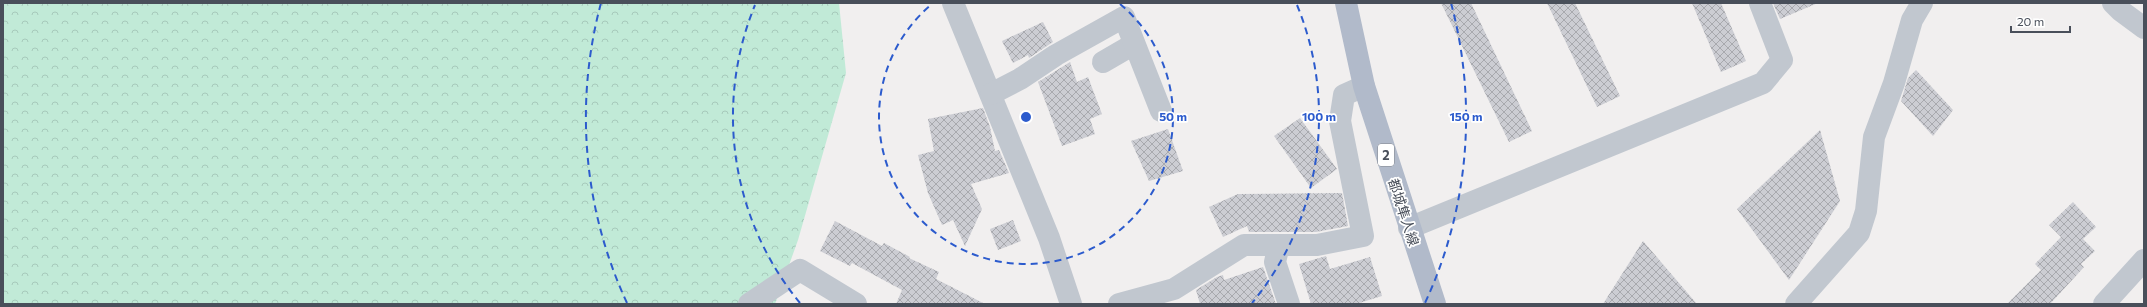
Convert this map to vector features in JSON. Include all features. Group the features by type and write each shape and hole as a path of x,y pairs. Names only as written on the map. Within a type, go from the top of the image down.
{"main road":[{"name":"都城隼人線","path":"1346,3 1364,86 1435,304"}],"street":[{"path":"953,3 1049,238 1071,304"},
{"path":"1409,228 1763,83 1782,60 1760,3"},
{"path":"1796,304 1860,233 1866,211 1874,137 1894,83 1912,20 1922,3"},
{"path":"2113,3 2121,11 2144,28"},
{"path":"991,94 1020,79 1056,55 1124,17 1161,111"},
{"path":"1103,62 1134,44"},
{"path":"1119,304 1174,289 1244,245 1317,245 1363,236 1340,121 1344,95 1364,86"},
{"path":"1280,245 1275,262 1289,304"},
{"path":"2104,304 2144,260"},
{"path":"749,304 800,270 856,304"}],"green space":[{"path":"3,3 839,3 846,73 798,240 775,304 3,304"}],"building":[{"path":"1441,3 1471,3 1532,131 1509,142"},
{"path":"1547,3 1575,3 1620,96 1597,107"},
{"path":"1692,3 1721,3 1746,61 1721,72"},
{"path":"1773,3 1818,3 1780,19"},
{"path":"1043,22 1053,42 1029,58 1028,55 1013,63 1002,41"},
{"path":"1070,62 1077,82 1088,77 1102,114 1090,119 1095,134 1062,146 1038,82"},
{"path":"1916,70 1953,110 1933,136 1901,101 1908,78"},
{"path":"983,108 990,127 995,151 999,150 1009,173 971,184 982,209 965,246 953,220 942,225 928,193 918,155 934,151 928,119"},
{"path":"1300,118 1337,169 1311,188 1274,136"},
{"path":"1168,129 1183,171 1149,181 1131,141"},
{"path":"1820,130 1840,201 1789,280 1737,209"},
{"path":"1342,193 1348,226 1316,232 1249,232 1247,226 1223,237 1209,207 1238,194"},
{"path":"2073,202 2096,227 2083,239 2095,251 2081,264 2084,267 2050,304 2007,304 2041,270 2035,264 2061,237 2049,225"},
{"path":"1013,220 1021,241 998,250 990,229"},
{"path":"835,221 882,246 884,243 910,257 909,258 939,272 936,279 985,304 896,304 902,290 852,263 850,266 820,251"},
{"path":"1643,241 1697,304 1603,304"},
{"path":"1326,256 1330,269 1370,257 1382,296 1356,304 1311,304 1299,264"},
{"path":"1263,267 1276,304 1200,304 1196,290 1217,277 1223,275 1224,280"}]}
